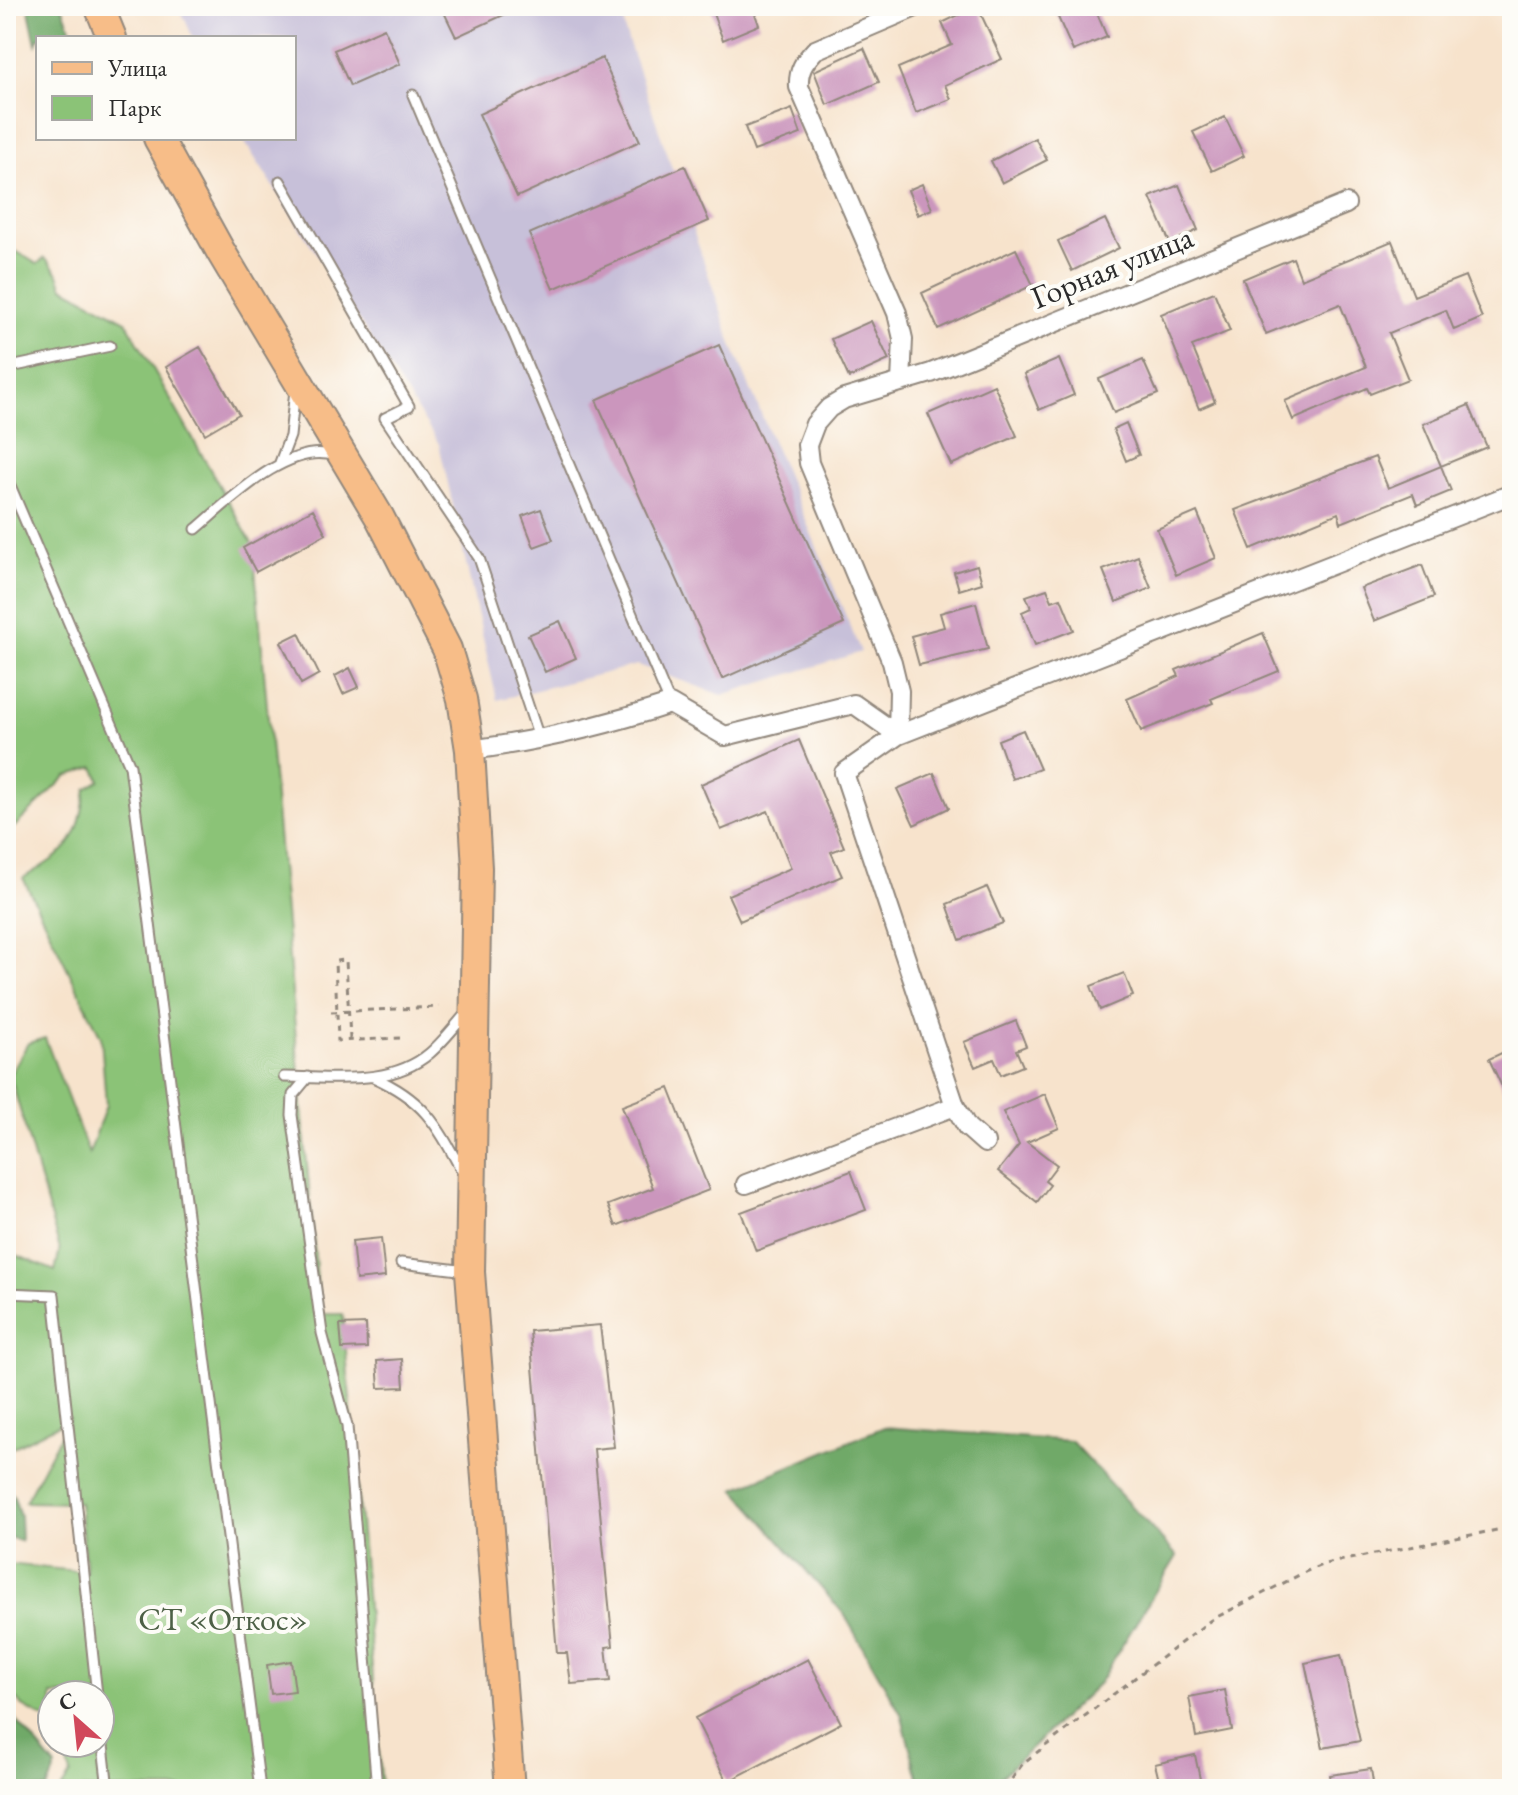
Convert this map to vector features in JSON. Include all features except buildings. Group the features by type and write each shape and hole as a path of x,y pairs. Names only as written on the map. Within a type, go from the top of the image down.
{"main road":[{"path":"99,6 111,36"},
{"path":"159,140 380,518 447,649 462,699 470,750 477,868 472,1006 470,1272 510,1789"}],"street":[{"path":"866,6 873,24"},
{"path":"901,382 903,339 897,313 799,87 804,63 815,50 918,6"},
{"name":"Горная улица","path":"898,735 899,691 892,662 809,463 807,445 815,424 829,408 844,399 931,373 1346,204"},
{"path":"985,1143 967,1127 955,1106 844,773 898,735 1512,494"},
{"path":"470,750 540,741 604,726 670,704 725,736 854,704 898,735"},
{"path":"746,1184 955,1106"}],"lane":[{"path":"413,95 670,704"},
{"path":"280,181 409,406 385,418 479,558 540,741"},
{"path":"6,368 110,346"},
{"path":"279,465 290,436 295,375"},
{"path":"196,529 279,465 315,452 346,460"},
{"path":"6,476 130,766 260,1789"},
{"path":"284,1077 373,1077 415,1064 431,1052 472,1006"},
{"path":"308,1077 293,1095 292,1115 322,1333 347,1426 377,1789"},
{"path":"373,1077 416,1100 435,1122 470,1185"},
{"path":"401,1263 470,1272"},
{"path":"6,1293 54,1295 95,1679"},
{"path":"105,1759 108,1789"}],"path":[{"path":"350,1040 346,960 335,961 338,1041 400,1038"},
{"path":"331,1012 439,1007"},
{"path":"1005,1789 1023,1763 1211,1620 1324,1564 1512,1527"}],"shaded area":[{"path":"179,6 622,6 625,31 733,347 861,652 722,695 637,665 497,700 439,444 243,140 296,140 296,36 192,36"}],"green space":[{"path":"28,6 62,6 73,36 36,36 36,44"},
{"name":"СТ «Откос»","path":"6,245 37,264 45,258 57,272 63,287 126,321 253,545 320,1314 343,1314 382,1789 61,1789 71,1774 67,1759 116,1759 116,1679 36,1679 36,1714 21,1705 6,1685 8,1564 86,1572 79,1503 25,1502 69,1419 6,1451 6,1251 55,1271 60,1250 10,1075 28,1043 45,1038 89,1154 106,1105 101,1037 23,878 52,860 69,844 79,822 86,789 100,780 94,767 67,776 6,835"},
{"path":"884,1427 1071,1441 1177,1556 1099,1683 988,1789 921,1789 901,1714 844,1614 735,1489"},
{"path":"6,1492 13,1494 20,1516 21,1541 6,1536"},
{"path":"6,1708 36,1743 36,1759 49,1759 56,1767 47,1789 6,1789"}]}
